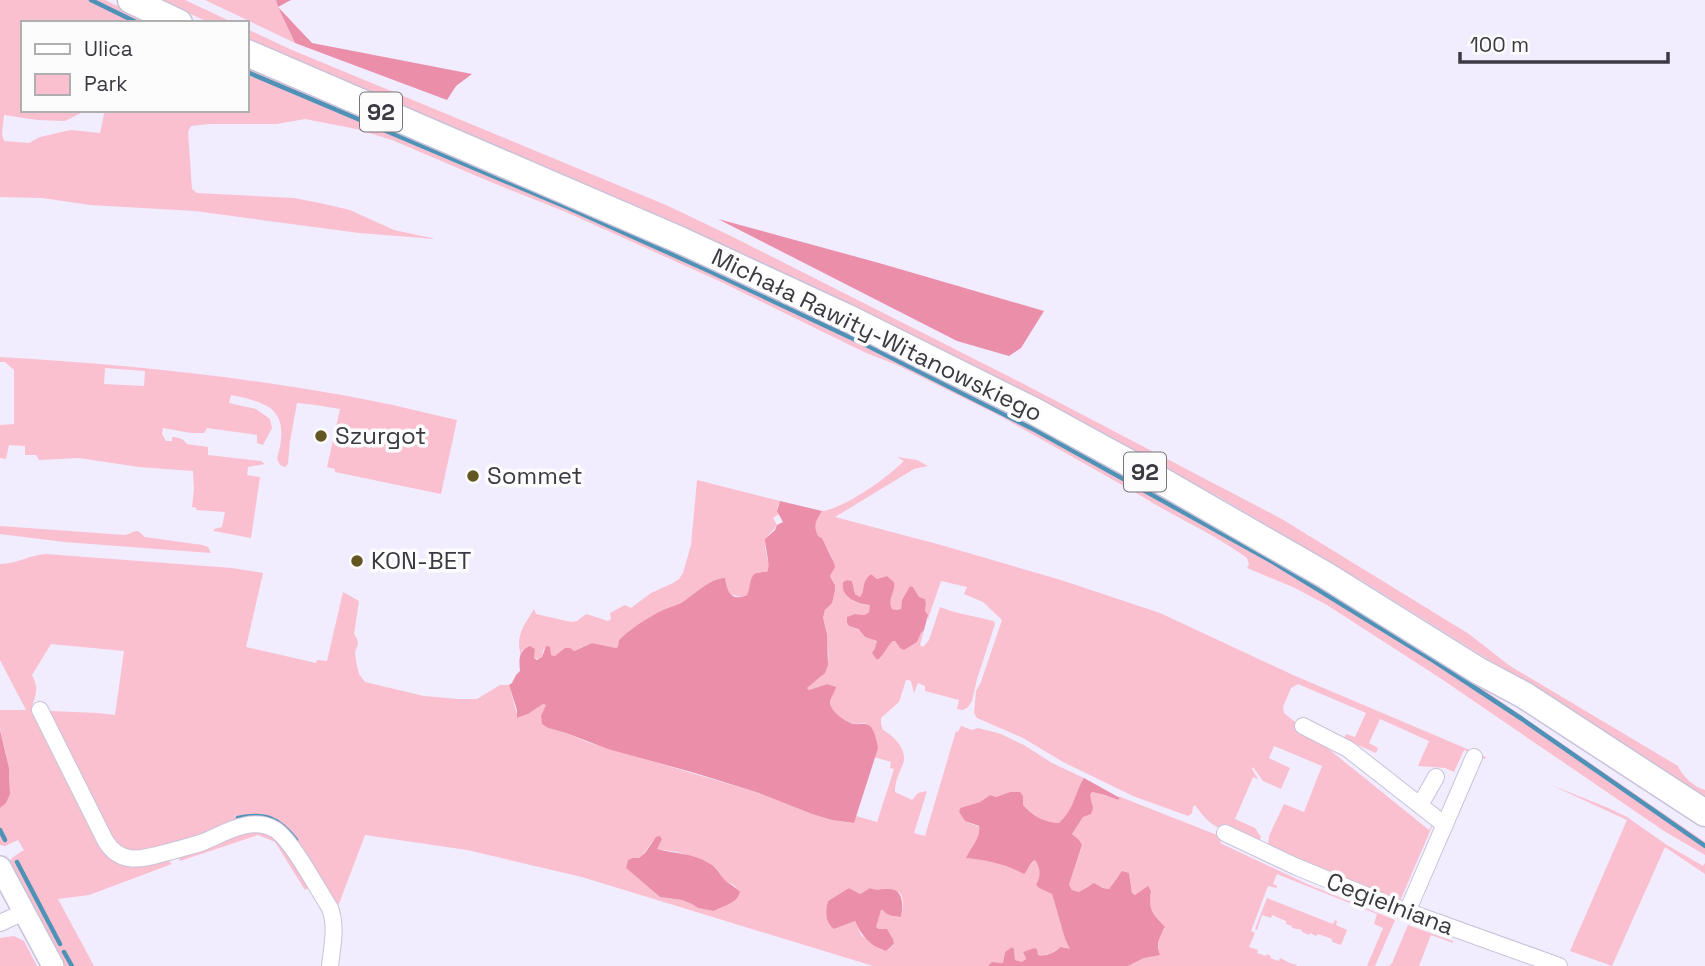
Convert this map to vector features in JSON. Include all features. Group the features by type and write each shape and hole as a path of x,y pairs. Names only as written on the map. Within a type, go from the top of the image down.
{"main road":[{"path":"131,0 175,21"},
{"name":"Michała Rawity-Witanowskiego","path":"248,53 644,223 957,372 1093,443 1337,582 1479,671 1524,695 1705,813"},
{"name":"Michała Rawity-Witanowskiego","path":"1479,671 1520,704 1705,831"}],"street":[{"path":"40,710 109,846 121,856 146,858 191,846 243,826 262,825 280,833 330,908 334,927 330,966"},
{"path":"1303,726 1348,749 1445,825"},
{"path":"1407,912 1474,757"},
{"path":"1420,805 1436,777"},
{"name":"Cegielniana","path":"1224,832 1297,867 1407,912 1559,966"},
{"path":"0,867 53,966"},
{"path":"0,923 24,912"}],"green space":[{"path":"0,0 105,0 149,21 21,21 21,112 83,112 65,121 4,115 4,141 29,143 40,137 71,130 100,133 105,112 248,112 248,66 771,294 1024,419 1270,556 1461,674 1705,842 1705,855 1664,831 1440,678 1327,605 1247,568 1247,558 1221,541 1000,416 719,281 566,212 392,140 356,129 305,119 277,124 191,126 188,132 192,189 197,193 294,198 320,203 350,210 394,230 436,239 359,233 195,211 0,197"},
{"path":"161,0 185,0 230,21 206,21"},
{"path":"205,0 276,0 295,43"},
{"path":"248,29 666,205 1012,378 1280,518 1469,634 1510,666 1678,766 1689,781 1705,790 1705,805 1515,676 1364,582 1221,498 1009,384 726,246 248,40"},
{"path":"0,357 47,360 234,378 373,401 457,420 441,494 335,472 335,469 327,467 340,409 297,403 288,464 285,467 280,465 277,459 281,431 275,413 268,407 246,398 231,395 229,403 256,409 270,419 272,428 263,445 257,443 257,435 207,428 204,433 191,433 163,428 162,434 166,441 177,437 187,444 208,447 208,455 261,461 265,464 248,467 247,475 260,477 251,538 214,531 222,527 225,512 196,510 197,508 192,507 193,471 139,467 79,458 39,460 36,455 25,455 25,446 9,445 6,459 0,458 0,425 14,424 14,370 5,362 0,362","holes":["105,368 145,371 144,386 104,384"]},
{"path":"897,457 917,460 928,466 914,469 835,517 1061,580 1160,613 1293,675 1486,757 1485,759 1464,750 1454,772 1445,768 1418,766 1429,741 1380,719 1369,743 1378,748 1376,753 1344,739 1346,734 1355,737 1366,713 1298,684 1291,688 1283,707 1284,713 1429,830 1434,822 1400,901 1268,846 1269,836 1284,804 1304,812 1322,766 1274,746 1269,758 1290,768 1281,789 1263,781 1253,767 1258,779 1253,777 1235,819 1255,828 1261,837 1259,842 1228,827 1225,831 1215,826 1195,805 1188,816 1133,796 1063,762 1023,738 977,718 974,713 976,691 1002,620 983,602 964,594 967,587 941,581 928,619 925,599 919,597 913,587 910,586 902,600 901,609 895,610 890,602 894,582 887,576 877,579 871,574 865,581 860,597 855,594 852,581 843,582 843,587 851,599 870,605 870,610 865,615 855,614 848,617 847,623 865,637 877,641 872,653 877,659 893,641 904,649 917,642 924,630 920,645 923,647 929,640 940,607 993,621 995,624 968,707 957,709 959,700 925,691 925,686 918,683 914,693 911,681 906,680 899,702 881,718 883,730 895,740 904,754 895,792 912,800 918,793 927,791 914,833 925,836 956,731 958,732 961,726 1001,734 1084,778 1071,810 1059,823 1044,820 1031,813 1023,805 1023,796 1019,792 996,797 990,795 980,802 960,808 959,812 965,821 979,827 977,839 967,858 996,863 1024,873 1035,860 1040,873 1036,885 1052,894 1065,939 1071,950 1060,947 1050,954 1038,955 1037,949 1034,948 1023,952 1026,960 1022,962 1015,960 1012,947 1005,952 1003,963 993,962 988,966 873,966 582,877 467,850 365,835 337,909 340,929 333,966 338,922 330,902 281,829 261,821 250,822 148,854 132,855 117,848 110,840 48,719 51,711 115,715 124,651 51,644 32,675 36,694 32,707 103,843 116,858 126,863 158,859 172,864 89,895 58,899 94,966 61,966 11,871 10,861 24,850 18,840 5,846 0,845 0,808 6,801 10,782 0,727 0,710 26,710 0,660 0,564 46,554 232,568 263,573 246,647 316,663 317,660 327,661 343,592 359,601 354,634 358,644 355,652 359,674 365,682 424,696 458,699 477,699 500,685 509,685 518,718 543,704 547,705 541,716 543,724 587,742 759,793 832,820 853,823 856,816 877,822 894,769 890,768 891,762 874,757 876,746 870,726 849,722 833,710 830,703 835,687 827,684 809,690 807,688 823,674 828,663 823,616 835,590 830,576 832,557 822,538 818,536 815,526 822,511 853,499 904,461","holes":["660,836 662,839 656,849 706,861 716,868 724,881 734,885 740,893 733,902 714,911 698,908 682,900 660,897 626,868 628,860 639,858","849,888 860,894 870,888 900,893 903,905 901,917 881,910 875,927 887,929 893,939 894,945 886,951 861,935 855,921 834,929 827,920 828,901"]},
{"path":"697,480 780,501 777,508 779,514 773,518 777,525 765,541 767,572 758,572 747,595 741,597 729,594 721,578 703,587 685,601 652,616 630,630 619,640 619,647 592,643 555,656 544,648 541,659 534,658 535,649 522,650 521,656 520,636 534,609 536,614 571,622 586,614 608,621 611,619 610,613 625,605 631,608 651,593 679,579 691,545"},
{"path":"0,526 125,535 138,531 145,537 202,545 208,547 211,553 64,542 0,534"},
{"path":"1551,785 1627,817 1667,845 1703,866 1705,863 1705,874 1665,847 1612,966 1570,951 1627,820"},
{"path":"1092,792 1118,800 1118,796 1222,837 1220,843 1307,884 1395,920 1375,966 1367,966 1383,928 1374,924 1377,914 1277,874 1273,884 1277,888 1268,886 1251,931 1255,933 1249,947 1258,950 1257,953 1267,954 1279,961 1280,958 1296,966 1128,966 1158,951 1159,935 1165,929 1151,909 1151,891 1148,887 1136,895 1132,893 1129,873 1118,876 1109,889 1093,885 1079,892 1072,890 1069,885 1082,846 1072,834 1088,814 1092,803 1089,795"},
{"path":"239,831 274,832 308,888 305,890 275,842 258,835 180,861 179,857"},
{"path":"1267,898 1333,924 1337,921 1336,925 1347,930 1341,945 1318,934 1309,935 1292,928 1286,921 1272,915 1271,918 1262,915 1257,930 1255,929"},
{"path":"1408,925 1453,943 1431,935 1419,966 1389,966"},
{"path":"14,936 24,941 37,966 0,966 0,938"}],"shaded area":[{"path":"276,0 291,0 278,7"},
{"path":"278,7 312,43 472,74 456,86 447,100 295,43"},
{"path":"718,219 1044,311 1021,348 1009,356 957,341"},
{"path":"780,501 822,511 815,526 835,567 830,576 835,591 832,603 825,610 823,618 827,635 828,665 825,673 807,688 809,690 827,684 836,687 830,701 833,710 848,722 869,725 878,748 854,823 812,814 759,793 608,749 548,728 542,724 541,716 546,705 543,704 517,718 509,685 520,671 520,656 526,648 530,646 535,649 534,658 537,660 542,657 546,646 550,647 551,655 555,656 565,648 574,651 592,643 616,648 619,640 639,624 681,603 707,584 719,579 725,578 727,588 734,596 747,595 753,575 767,572 765,539 783,522 777,511"},
{"path":"871,574 877,579 887,576 894,582 890,602 892,609 901,609 902,600 910,586 919,597 925,599 925,611 928,615 917,642 904,650 893,641 877,660 872,653 877,641 865,637 847,623 847,617 869,612 870,605 850,599 843,587 843,582 852,581 855,594 860,597 865,580"},
{"path":"0,730 9,768 10,794 0,808"},
{"path":"1084,778 1120,798 1118,800 1092,792 1090,795 1093,808 1091,814 1083,817 1072,834 1082,845 1069,885 1072,890 1079,892 1094,883 1109,889 1122,871 1129,873 1132,893 1135,895 1148,886 1151,891 1152,911 1165,927 1158,944 1160,955 1144,958 1128,966 988,966 992,962 1003,963 1005,952 1012,947 1015,960 1022,962 1026,959 1023,952 1034,948 1037,949 1038,955 1050,954 1060,947 1070,949 1052,894 1036,885 1040,873 1035,860 1024,874 996,863 966,858 977,838 979,826 965,821 959,812 960,808 980,802 990,795 996,797 1020,792 1023,805 1031,813 1044,820 1059,823 1065,817"},
{"path":"660,836 662,839 657,849 692,856 712,865 740,892 739,896 730,904 714,911 698,908 682,900 660,897 626,868 628,860 639,858 656,837"},
{"path":"849,888 860,894 870,888 893,889 900,895 901,917 888,915 881,910 876,927 887,929 893,939 894,944 886,951 867,939 855,921 834,929 827,920 828,901"}],"waterway":[{"path":"91,0 134,21"},
{"path":"248,72 571,209 709,271 862,343 1035,430 1273,562 1434,661 1705,846"},
{"path":"238,818 271,818 284,826 296,840"},
{"path":"0,830 5,840"},
{"path":"17,862 60,944"},
{"path":"64,952 72,966"}],"place":[{"name":"Szurgot","path":"321,436"},
{"name":"Sommet","path":"473,476"},
{"name":"KON-BET","path":"357,561"}]}
